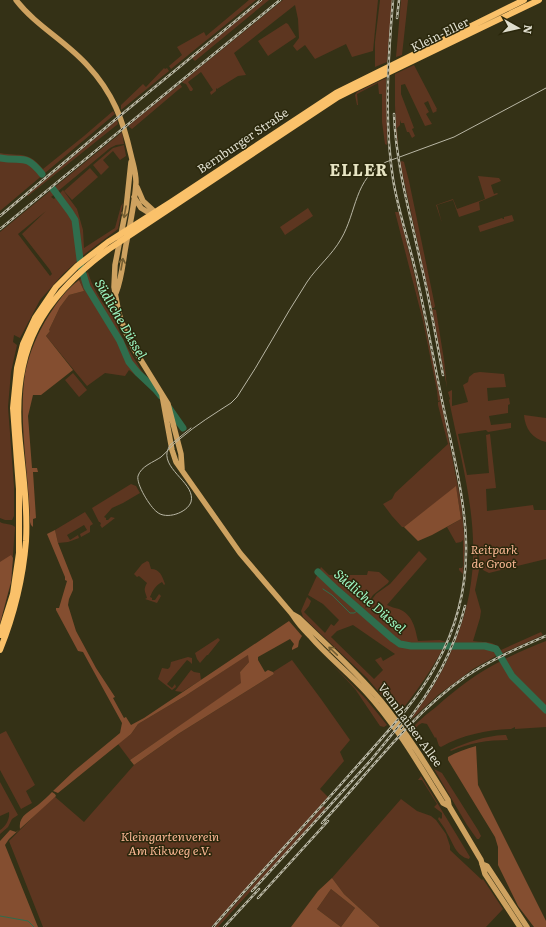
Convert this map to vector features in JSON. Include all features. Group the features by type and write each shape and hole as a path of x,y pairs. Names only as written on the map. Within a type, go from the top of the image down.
{"main road":[{"path":"16,0 25,12 86,64 106,87 125,128 135,171 136,182 135,198 120,284 116,293"},
{"name":"Klein-Eller","path":"349,88 524,0"},
{"name":"Klein-Eller","path":"349,88 539,0"},
{"name":"Bernburger Straße","path":"154,215 349,88"},
{"path":"131,155 127,203 115,262 114,287 119,314 125,331 134,349 155,381 162,395 167,411"},
{"path":"130,171 132,190 135,198 141,208 154,215"},
{"path":"136,182 143,201 154,215"},
{"path":"0,636 13,594 19,553 19,489 13,408 17,368 23,344 35,318 53,291 77,266 129,228 154,215"},
{"path":"0,650 12,618 18,595 26,541 26,508 18,412 22,368 31,340 41,319 53,300 78,273 119,242 127,238 154,215"},
{"path":"104,253 110,254 115,262"},
{"name":"Vennhauser Allee","path":"167,411 174,423 178,438 182,469"},
{"name":"Vennhauser Allee","path":"167,411 172,450 176,462 208,509 240,553 319,647 356,682 383,712 406,744 443,803 449,806 482,864 484,872 520,927"},
{"path":"170,435 178,438"},
{"name":"Vennhauser Allee","path":"482,864 487,866 527,927"}],"green space":[{"path":"249,0 256,0 171,69 169,66 182,55 177,47 204,32 206,36"},
{"path":"263,0 269,0 195,61 192,58"},
{"path":"283,0 378,0 373,51 352,57 346,44 315,59 305,45 297,51 293,46 299,38 298,19 295,5 234,53 246,75 238,76 217,89 216,88 216,91 211,95 210,92 213,90 201,72 188,82 193,89 190,91 186,84 182,82"},
{"path":"380,0 392,0 387,62 375,67 375,42"},
{"path":"401,0 408,0 402,55 396,57"},
{"path":"286,23 296,37 268,56 258,41"},
{"path":"414,65 437,111 433,113 428,101 424,103 429,112 426,114 432,124 425,126 405,84 401,85 401,94 414,128 412,129 415,136 412,138 409,132 407,132 404,123 401,123 400,120 400,125 397,128 397,146 395,74"},
{"path":"164,68 167,68 169,71 121,110 121,105 143,84 146,87"},
{"path":"386,78 387,145 385,144 382,122 382,94 379,94 378,83 357,94 358,105 355,95 357,92"},
{"path":"180,84 182,87 132,129 128,126"},
{"path":"113,111 115,114 0,211 0,153 24,155 33,159 43,169"},
{"path":"117,120 118,124 28,196 27,195"},
{"path":"122,132 124,144 116,145 110,148 51,197 54,199 63,190 77,209 83,230 84,248 115,228 123,203 118,229 86,253 63,274 40,300 20,338 14,335 13,342 17,345 11,372 8,407 14,486 14,516 12,520 0,518 0,232","holes":["46,211 22,234 50,270 52,274 50,276 18,234"]},
{"path":"124,145 126,156 120,160 113,151 103,160 109,167 101,175 93,165 113,148"},
{"path":"400,162 404,162 409,181 435,306 434,308 432,308"},
{"path":"90,168 98,177 72,200 64,191"},
{"path":"478,176 499,178 501,181 491,185 494,194 498,194 479,202 480,210 459,217 453,200 437,205 442,223 436,205 453,199 457,209 485,199"},
{"path":"308,208 313,216 285,235 280,227"},
{"path":"395,212 399,212 415,277 441,400 438,401 423,321"},
{"path":"512,215 514,221 480,232 478,226 502,218 504,219 504,217"},
{"path":"88,272 94,287 108,310 112,307 117,326 145,376 145,383 129,370 125,376 105,373 87,386 46,336 50,331 49,330 60,307 69,295 84,291 79,280"},
{"path":"432,309 436,310 447,388"},
{"path":"73,373 87,390 79,397 65,380"},
{"name":"Reitpark de Groot","path":"474,373 504,374 506,387 487,388 488,401 509,398 510,404 508,405 508,413 489,416 491,425 511,423 511,428 488,432 486,430 458,434 467,475 489,473 486,435 490,434 496,488 486,489 487,511 533,505 534,510 546,510 546,559 489,573 483,570 482,566 480,566 478,544 477,555 479,570 475,590 481,611 473,641 492,643 501,650 541,632 543,635 496,656 473,669 438,695 412,719 436,682 447,661 466,608 472,578 472,520 468,491 448,392 452,390 452,406 468,402 463,385 468,382 469,377"},
{"path":"441,401 461,502 465,544 463,574 459,568 462,568 463,566 463,540 456,543 447,527 461,519 456,487 404,527 402,527 383,504 392,499 395,493 448,444 438,405 438,402"},
{"path":"524,415 546,418 546,442 533,436 526,424"},
{"path":"131,484 136,486 140,493 112,508 104,517 106,520 111,517 115,518 102,528 92,508"},
{"path":"85,512 93,524 90,526 90,532 81,537 80,534 87,530 84,525 67,535 70,540 78,535 79,538 68,542 58,543 55,530"},
{"path":"0,522 15,527 11,582 0,623"},
{"path":"419,551 427,559 387,605 399,609 410,618 413,622 418,641 440,640 446,642 436,662 398,715 367,678 303,617 301,611 307,597 311,601 304,612 325,633 331,624 334,626 339,620 323,604 308,595 321,567 329,575 367,575 368,571 379,572 389,581 373,595 365,607 366,608 376,594 390,584","holes":["353,625 395,654 383,661 381,657 375,660 383,670 374,679 331,637 337,631"]},
{"path":"147,561 149,562 151,569 157,570 163,578 165,584 164,585 162,582 158,585 153,590 150,597 152,600 155,600 159,594 161,596 157,603 145,599 147,598 145,589 147,583 139,576 137,577 134,574 142,564"},
{"path":"218,638 220,640 200,663 195,653"},
{"path":"546,641 546,727 515,729 515,727 511,729 484,732 457,739 441,747 427,724 422,723 418,725 415,736 410,732 425,715 475,676 507,658"},
{"path":"249,654 249,662 240,672 242,683 130,760 118,744 131,734 138,724 185,696"},
{"path":"188,657 192,658 192,664 187,660 167,684 172,688 175,684 176,687 172,690 158,679 162,668 168,669 171,662"},
{"name":"Kleingartenverein Am Kikweg e.V.","path":"292,660 350,740 340,752 344,761 320,789 328,797 211,927 43,927 9,841 54,796 84,822 134,765 178,734 274,674 273,672"},
{"path":"329,661 366,699 387,725 384,727 380,726 355,689"},
{"path":"191,670 200,673 201,680 182,692 175,691"},
{"path":"6,731 35,785 26,791 32,803 21,809 0,770 0,734"},
{"path":"506,735 508,740 479,742 451,751 450,750 476,740"},
{"path":"434,769 442,773 478,830 481,836 479,839 477,839 467,825"},
{"path":"421,776 470,857 469,859 461,855 453,845 438,819 439,817 441,819 442,818 442,813 434,807 437,804 422,780 418,780"},
{"path":"0,782 18,815 12,819 8,827 0,834 0,830 7,822 9,812 0,816"},
{"path":"401,799 417,811 431,816 436,820 446,834 450,850 482,880 483,879 503,909 486,927 380,927 344,894 332,878"},
{"path":"323,806 326,808 218,927 215,927"},
{"path":"331,889 355,908 341,927 317,909"}],"shaded area":[{"path":"79,280 84,291 69,295 60,307 49,330 50,331 46,336 73,370 41,395 33,395 28,416 32,468 37,468 38,472 33,472 36,518 33,519 33,527 30,522 23,429 23,392 25,374 31,351 45,322 62,296"},
{"path":"456,486 461,519 418,541 404,527"},
{"path":"55,530 58,543 73,581 73,590 68,605 76,631 96,668 115,697 113,698 124,718 126,717 131,725 144,718 289,621 302,636 298,647 292,650 294,644 290,639 258,657 258,660 265,672 268,670 274,674 178,734 134,765 130,760 241,683 240,672 249,662 248,655 185,696 138,724 131,734 58,793 53,791 74,771 120,733 122,723 83,652 78,651 56,610 56,608 59,608 67,581 65,580 47,534"},
{"path":"11,555 13,558 11,582 0,623 0,562"},
{"path":"476,746 478,785 546,921 546,927 534,927 518,906 498,865 498,847 495,837 448,760 448,757 451,755"},
{"path":"52,792 55,794 56,796 20,829 22,818 25,815"},
{"path":"20,829 5,845 38,927 0,927 0,841 10,830 16,832"},
{"path":"332,878 344,894 380,927 341,927 291,927 318,891","holes":["331,889 355,908 341,927 317,909"]}],"waterway":[{"name":"Südliche Düssel","path":"0,158 27,161 32,163 42,174"},
{"name":"Südliche Düssel","path":"53,189 75,220 81,267 87,287 120,341 129,362 161,396"},
{"name":"Südliche Düssel","path":"169,408 183,428"},
{"name":"Südliche Düssel","path":"318,572 400,644 411,646 485,646 496,649 512,676 546,710"},
{"path":"323,589 332,595 350,613 354,613 359,610"},
{"path":"0,916 28,921 34,927"}],"tram line":[{"path":"191,428 170,445 167,451 167,452 167,459 170,465 189,489 191,502 189,506 181,512 171,515 161,514 154,509 144,495 139,484 138,476 145,467 161,457 166,452 169,450 176,442 187,433 231,403 237,397 307,282 341,239 362,186 368,177 386,162 454,137 546,88"}],"railway":[{"path":"0,216 261,0"},
{"path":"0,229 280,0"},
{"path":"213,927 408,707 436,665 451,632 461,601 465,570 466,539 463,508 419,287 395,191 390,157 388,135 388,90 393,0"},
{"path":"397,18 399,0"},
{"path":"394,114 395,133 401,171 443,375"},
{"path":"401,729 422,701 440,671 455,639 465,606"},
{"path":"322,823 407,727 445,692 484,665 546,636"},
{"path":"252,891 371,760 402,722"},
{"path":"258,898 328,821"},
{"path":"224,927 259,889"}],"district":[{"name":"ELLER","path":"359,170"}]}
